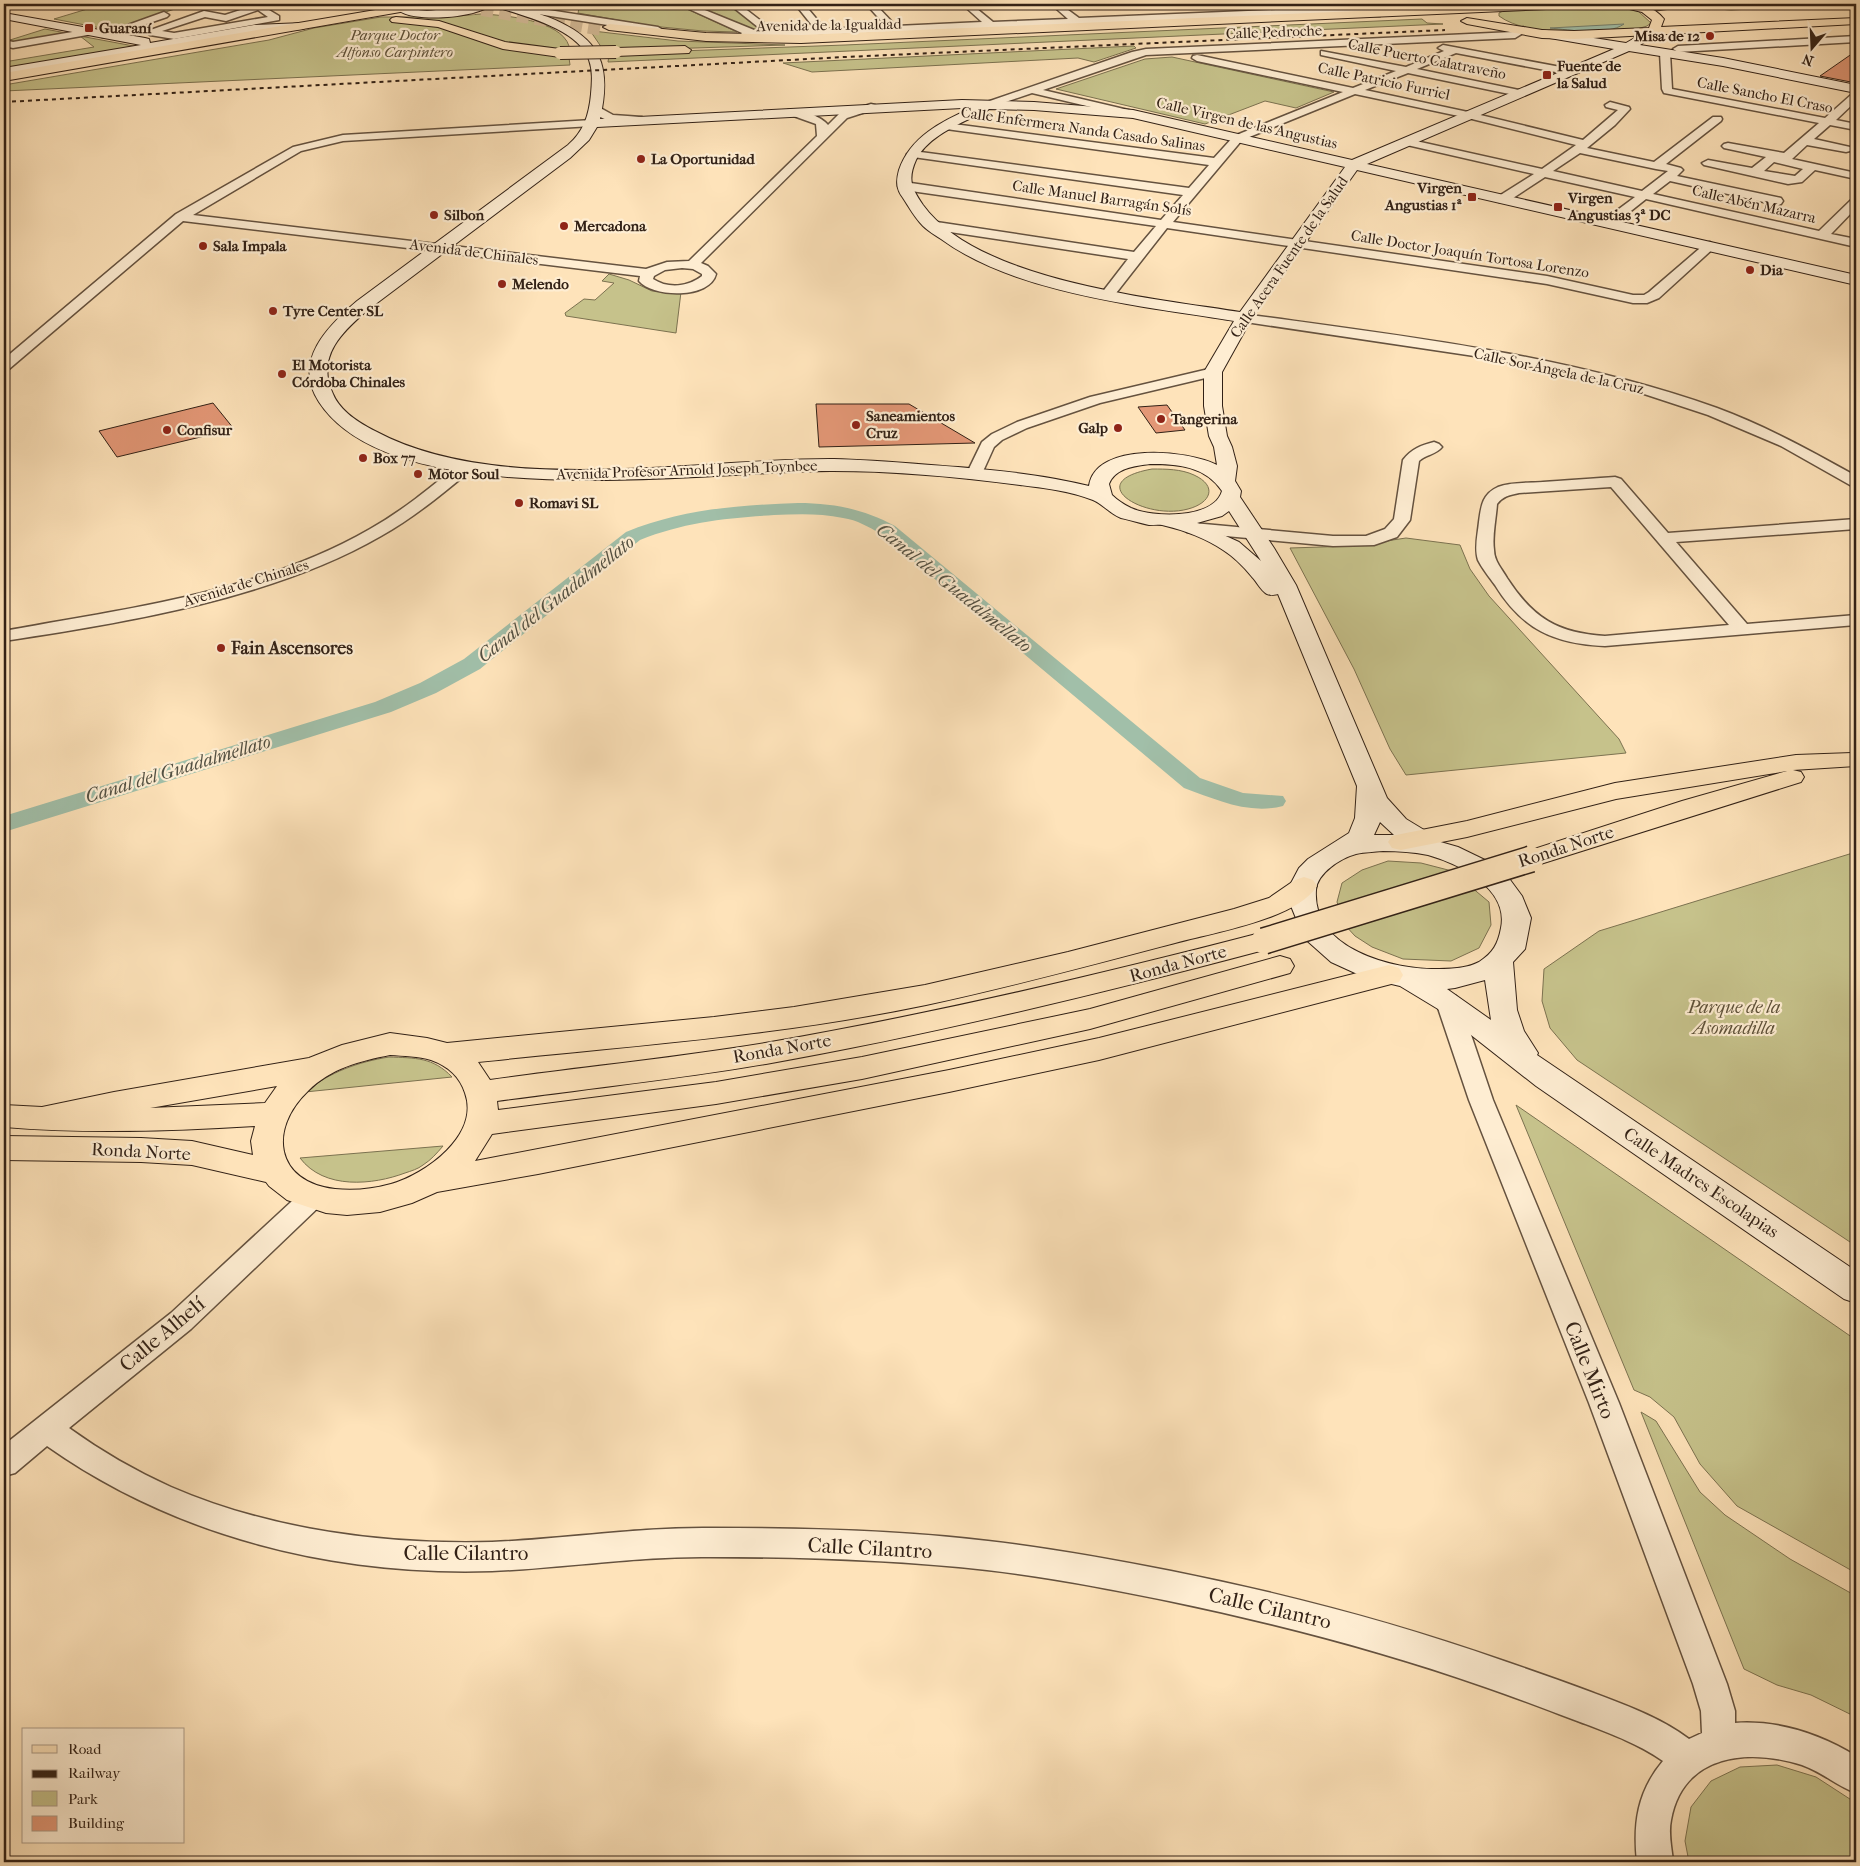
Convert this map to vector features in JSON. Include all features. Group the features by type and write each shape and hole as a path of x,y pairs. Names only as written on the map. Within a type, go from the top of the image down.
{"main road":[{"path":"4,77 330,21 400,6 429,4"},
{"path":"400,6 428,13 465,11 487,4"},
{"name":"Avenida Profesor Arnold Joseph Toynbee","path":"499,4 558,24 579,38 591,49 597,62 599,75 593,112 586,137 362,306 333,332 322,351 318,371 324,397 340,417 364,434 399,450 464,468 555,476 623,475 834,465 900,468 1030,480 1082,489 1103,497 1120,510 1132,515 1147,519 1171,521"},
{"path":"1407,4 1501,8 1590,4"},
{"path":"1621,4 1646,10 1658,19 1657,25 1649,35 1678,49 1723,62"},
{"name":"Avenida de la Igualdad","path":"1417,12 1470,6"},
{"path":"1501,8 1494,10 1492,15 1505,27"},
{"name":"Avenida de la Igualdad","path":"1448,18 1416,17 895,35 801,43 728,42 663,38 606,28 686,36 775,39 1038,29 1382,9 1417,12 1542,34 1649,35 1771,25 1856,21"},
{"name":"Avenida Profesor Arnold Joseph Toynbee","path":"465,11 524,13"},
{"path":"4,16 161,46"},
{"path":"330,21 389,20 431,22 460,29 502,45 560,53 706,50 895,35"},
{"path":"4,72 254,29 298,26"},
{"path":"4,84 244,43 298,26"},
{"path":"1542,34 1723,62 1856,88"},
{"path":"1542,34 1595,49 1597,51 1596,59"},
{"name":"Calle Acera Fuente de la Salud","path":"1228,489 1227,466 1223,447 1218,436 1212,397 1213,372 1244,318 1295,243 1354,164 1596,59 1628,47 1649,35"},
{"path":"579,38 581,62"},
{"path":"585,84 593,112 642,120 792,112"},
{"path":"991,104 946,126 925,140 913,154 906,169 904,186 910,201 930,225 978,256 1021,273 1062,285 1244,318"},
{"name":"Calle Virgen de las Angustias","path":"792,112 991,104 1077,108 1133,114 1856,280"},
{"path":"1165,458 1203,448 1212,443 1218,436"},
{"path":"1165,458 1201,465 1218,473 1286,585 1368,787 1392,821 1420,844"},
{"name":"Avenida Profesor Arnold Joseph Toynbee","path":"1030,480 1076,478 1106,473 1124,463 1143,459 1165,458"},
{"path":"1103,497 1099,488 1100,480 1106,473"},
{"path":"1171,521 1194,519 1218,511 1228,489"},
{"path":"1171,521 1206,532 1239,550 1264,577 1300,623"},
{"path":"1420,844 1468,829 1616,791 1796,762 1854,759"},
{"name":"Ronda Norte","path":"482,1092 693,1065 877,1033 981,1012 1112,982 1264,942 1691,807 1854,759"},
{"path":"1349,847 1365,828 1368,813 1368,787"},
{"path":"1365,843 1420,844 1462,858 1482,869 1498,883 1510,898 1517,913 1518,930 1514,945 1499,961 1485,970 1458,978 1427,981 1397,977 1351,960 1331,948 1316,933 1307,917 1302,901 1304,886 1310,873 1320,862 1349,847 1365,843"},
{"path":"447,1054 714,1027 794,1017 925,995 1068,962 1241,916 1279,904 1304,886"},
{"name":"Calle Madres Escolapias","path":"1499,961 1501,1004 1510,1036 1525,1056 1547,1078"},
{"name":"Ronda Norte","path":"481,1124 716,1093 862,1068 1090,1019 1280,966"},
{"path":"429,1181 538,1162 958,1080 1108,1047 1397,977"},
{"name":"Calle Madres Escolapias","path":"1397,977 1448,1002 1547,1078 1856,1289"},
{"path":"390,1044 419,1046 447,1054 471,1072 482,1092 484,1107 481,1124 472,1143 455,1162 429,1181 411,1190 377,1200 342,1203 313,1197 287,1184 276,1172 269,1160 266,1144 267,1130 272,1114 290,1089 317,1068 336,1058 360,1050 390,1044"},
{"path":"40,1119 114,1103 317,1068"},
{"name":"Ronda Norte","path":"4,1116 40,1119 161,1120 272,1114"},
{"name":"Ronda Norte","path":"4,1148 141,1150 192,1154 276,1172"}],"street":[{"name":"Avenida de la Igualdad","path":"499,4 660,30 731,35 823,32 895,35 991,25 1077,21 1160,14 1382,9"},
{"path":"614,4 626,6 642,4"},
{"path":"683,4 750,32 771,35"},
{"path":"733,4 770,32 789,34"},
{"path":"799,4 823,32"},
{"path":"870,4 895,35"},
{"path":"966,4 991,25"},
{"path":"1055,4 1077,21"},
{"path":"1244,4 1258,13"},
{"path":"1313,4 1324,11"},
{"path":"1646,10 1653,6 1677,4"},
{"path":"259,7 276,18 174,36 150,32 204,14 226,18 259,7"},
{"path":"105,35 172,13"},
{"name":"Avenida de la Igualdad","path":"991,25 1038,29"},
{"path":"1771,25 1802,42"},
{"name":"Calle Pedroche","path":"991,104 1136,54 1178,50 1515,35 1523,30"},
{"path":"7,45 90,32"},
{"path":"1678,49 1856,39"},
{"path":"1418,40 1431,45 1566,72"},
{"name":"Calle Puerto Calatraveño","path":"1300,46 1313,51 1518,93"},
{"name":"Calle Patricio Furriel","path":"1178,50 1191,57 1468,115 1677,170 1668,177"},
{"path":"1108,294 1164,223 1238,138 1456,50"},
{"name":"Calle Sancho El Craso","path":"1665,53 1668,91 1856,127"},
{"name":"Calle Virgen de las Angustias","path":"1031,90 1133,114"},
{"path":"1786,158 1856,96"},
{"path":"1503,199 1581,146 1611,123 1625,109 1610,105"},
{"path":"692,265 843,116 871,108"},
{"path":"4,366 180,217 283,155 316,142 359,137 542,126 567,122 588,110 593,112"},
{"path":"542,126 593,112"},
{"path":"792,112 820,122 823,125 822,135"},
{"path":"1656,166 1717,119"},
{"path":"586,137 611,126 642,120"},
{"name":"Calle Enfermera Nanda Casado Salinas","path":"946,126 1216,162"},
{"path":"1805,141 1846,149"},
{"path":"1407,142 1542,172"},
{"path":"1728,146 1786,158"},
{"path":"913,154 1191,192"},
{"path":"1754,220 1777,201 1811,167 1772,158 1755,172"},
{"path":"1786,158 1784,160 1856,176"},
{"path":"1708,163 1797,181 1817,168"},
{"name":"Calle Abén Mazarra","path":"1542,172 1856,243"},
{"path":"1608,223 1646,196 1668,177 1777,201"},
{"name":"Calle Manuel Barragán Solís","path":"904,186 1295,243"},
{"path":"1822,236 1856,202"},
{"name":"Avenida de Chinales","path":"180,217 648,273"},
{"path":"930,225 1137,256"},
{"name":"Calle Doctor Joaquín Tortosa Lorenzo","path":"1295,243 1547,280 1634,299 1647,298 1654,295 1710,246"},
{"path":"692,265 706,270 709,274 708,278 697,286 687,288 657,287 646,281 648,273 662,267 692,265"},
{"name":"Calle Sor Ángela de la Cruz","path":"1244,318 1484,354 1638,387 1679,399 1759,430 1834,468 1856,482"},
{"path":"974,475 987,445 997,437 1022,425 1095,400 1213,372"},
{"path":"1193,528 1333,541 1368,541 1391,533 1402,520 1411,460 1420,452 1434,447"},
{"name":"Avenida de Chinales","path":"4,636 175,605 266,580 317,561 362,540 415,508 464,468"},
{"path":"1742,629 1615,482 1519,488 1502,492 1494,497 1489,504 1485,550 1487,560 1522,610 1541,625 1564,636 1605,641 1856,620"},
{"path":"1664,538 1856,524"},
{"name":"Calle Mirto","path":"1448,1002 1481,1100 1604,1404 1710,1684 1718,1712 1720,1742"},
{"name":"Calle Alhelí","path":"4,1463 181,1321 313,1197"},
{"name":"Calle Cilantro","path":"47,1430 81,1455 134,1485 187,1509 244,1528 316,1544 390,1553 453,1556 496,1556 607,1546 706,1542 806,1544 983,1555 1046,1563 1264,1605 1396,1640 1539,1689 1658,1738 1687,1758"},
{"path":"1655,1862 1653,1823 1664,1786 1687,1758 1720,1742 1756,1738 1797,1746 1838,1763 1856,1776"}],"green space":[{"path":"104,4 190,4 111,30 54,19"},
{"path":"592,4 676,4 737,32 651,26 578,13 579,8 587,8"},
{"path":"690,4 729,4 762,31 754,31"},
{"path":"1742,4 1806,4 1812,6 1731,10 1692,7"},
{"path":"1614,5 1638,11 1651,23 1637,29 1566,32 1528,28 1499,16 1499,13 1505,10"},
{"name":"Parque Doctor Alfonso Carpintero","path":"481,14 531,21 555,30 564,37 569,46 570,65 4,91 4,85 269,40 314,28 381,17 444,17"},
{"path":"1422,19 1427,23 1443,24 608,62 609,55 624,53"},
{"path":"45,29 66,33 16,42 10,40"},
{"path":"591,32 678,41 785,45 604,51"},
{"path":"80,36 139,47 4,70 4,62 94,47"},
{"path":"1134,46 1136,48 1094,62 1078,58 812,72 783,63"},
{"path":"1172,57 1334,92 1296,108 1265,101 1205,124 1056,89 1145,59"},
{"path":"609,274 629,280 652,291 681,292 676,333 566,316 565,313 584,299 595,300 614,283 602,281"},
{"path":"1152,469 1179,470 1194,475 1202,479 1206,484 1209,494 1202,503 1196,506 1171,511 1154,510 1139,505 1120,491 1121,482 1131,475"},
{"path":"1406,538 1460,545 1470,569 1489,596 1619,739 1626,753 1406,775 1390,749 1354,669 1290,548 1352,546"},
{"name":"Parque de la Asomadilla","path":"1856,852 1856,1246 1577,1060 1550,1028 1542,1001 1544,969 1599,931"},
{"path":"1388,861 1421,863 1452,871 1489,902 1491,925 1479,948 1451,961 1403,959 1372,947 1355,936 1344,924 1337,902 1342,883 1362,870"},
{"path":"389,1057 415,1058 431,1062 445,1070 452,1077 305,1092 334,1073 366,1062"},
{"path":"1516,1105 1856,1340 1856,1573 1737,1506 1700,1464 1674,1417 1650,1397 1634,1390"},
{"path":"443,1146 429,1161 417,1169 392,1177 364,1182 335,1180 322,1176 300,1158"},
{"path":"1641,1412 1656,1421 1700,1492 1725,1515 1790,1559 1856,1596 1856,1717 1811,1695 1777,1685 1744,1669"},
{"path":"1777,1765 1816,1777 1856,1803 1856,1862 1689,1862 1685,1841 1691,1807 1711,1781 1740,1767"}],"shaded area":[{"path":"1624,24 1617,28 1598,31 1550,28"}],"building":[{"path":"1856,51 1856,83 1820,76"},
{"name":"Confisur","path":"213,403 234,429 117,457 99,431"},
{"name":"Saneamientos Cruz","path":"816,404 909,404 975,443 819,447"},
{"name":"Tangerina","path":"1167,405 1185,430 1156,433 1138,407"}],"waterway":[{"name":"Canal del Guadalmellato","path":"4,824 383,707 428,688 472,664 633,536 650,529 698,516 747,511 798,509 844,512 874,522 888,530 1192,783 1241,800 1274,801"}],"tunnel":[{"path":"446,4 602,30"}],"railway":[{"path":"4,102 845,57 1445,30"}],"place":[{"name":"Guaraní","path":"89,28"},
{"name":"Misa de 12","path":"1710,36"},
{"name":"Fuente de la Salud","path":"1547,75"},
{"name":"La Oportunidad","path":"641,159"},
{"name":"Virgen Angustias 1ª","path":"1472,197"},
{"name":"Virgen Angustias 3ª DC","path":"1558,207"},
{"name":"Silbon","path":"434,215"},
{"name":"Mercadona","path":"564,226"},
{"name":"Sala Impala","path":"203,246"},
{"name":"Dia","path":"1750,270"},
{"name":"Melendo","path":"502,284"},
{"name":"Tyre Center SL","path":"273,311"},
{"name":"El Motorista Córdoba Chinales","path":"282,374"},
{"name":"Tangerina","path":"1161,419"},
{"name":"Saneamientos Cruz","path":"856,425"},
{"name":"Galp","path":"1118,428"},
{"name":"Confisur","path":"167,430"},
{"name":"Box 77","path":"363,458"},
{"name":"Motor Soul","path":"418,474"},
{"name":"Romavi SL","path":"519,503"},
{"name":"Fain Ascensores","path":"221,648"}]}
